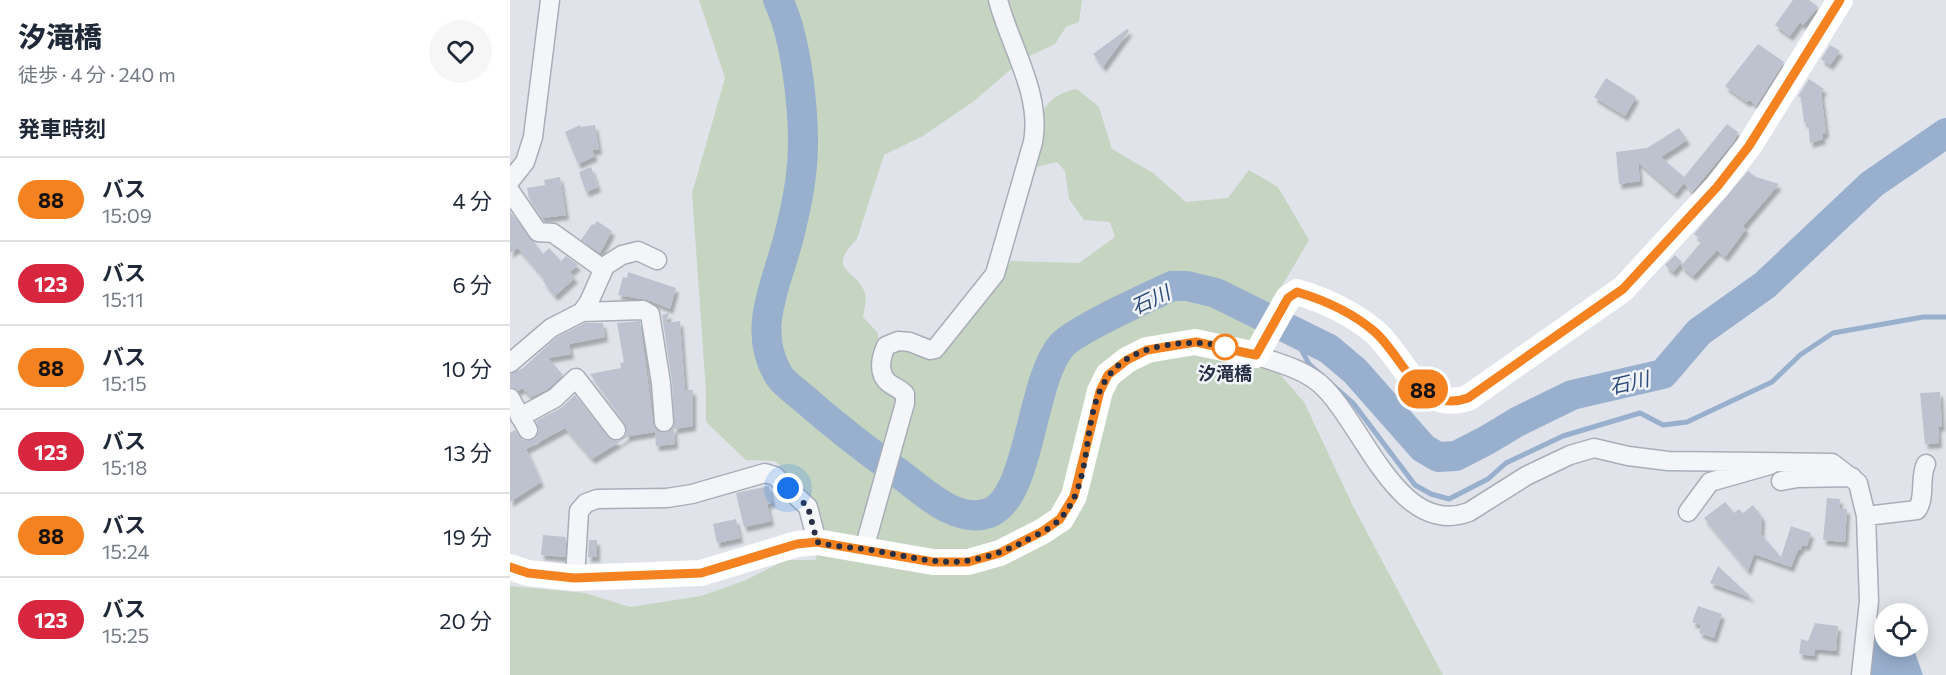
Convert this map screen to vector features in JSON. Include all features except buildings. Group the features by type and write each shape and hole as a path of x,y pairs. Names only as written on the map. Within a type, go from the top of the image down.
{"main road":[{"path":"512,574 528,573 574,578 701,573 797,544 817,542 866,543 933,562 968,562 1000,553 1029,539 1060,519 1074,496 1100,391 1108,375 1127,360 1147,350 1172,344 1196,342 1257,352 1288,298 1297,292 1345,312 1375,333 1420,387 1435,400 1454,403 1468,398 1623,289 1717,187 1749,146 1840,0"}],"street":[{"path":"510,181 525,162 533,137 550,0"},
{"path":"866,543 905,403 905,394 886,382 881,370 881,357 886,346 898,341 935,349 995,274 1033,142 1037,121 1024,73 1006,31 998,0"},
{"path":"510,191 538,232 553,233 603,269"},
{"path":"510,363 551,328 582,312 590,302 603,269 622,255 638,251 657,260"},
{"path":"582,312 643,310 650,314 661,383 664,422"},
{"path":"1257,352 1296,369 1319,383 1340,407 1389,479 1407,499 1429,513 1461,515 1470,512 1527,476 1570,455 1594,448 1645,459 1832,463 1852,477 1861,490 1866,516 1869,602 1861,675"},
{"path":"510,398 524,423 576,378 616,430"},
{"path":"1688,512 1710,482 1759,471 1779,462"},
{"path":"1866,516 1917,510 1921,501 1923,471 1926,464"},
{"path":"574,578 579,511 586,502 597,499 684,495 765,473 775,477 808,507 817,542"},
{"path":"1781,481 1798,478 1852,477"}],"green space":[{"path":"699,0 1082,0 1079,22 1066,27 1055,44 1023,59 974,101 923,136 884,155 857,239 843,258 846,269 861,285 865,293 863,317 878,333 878,347 942,356 980,308 1011,261 1079,263 1115,237 1110,222 1084,220 1069,199 1065,171 1057,162 1032,168 1040,118 1052,100 1063,93 1077,89 1099,107 1112,149 1153,173 1186,202 1228,198 1249,170 1278,187 1309,240 1250,340 1304,402 1353,506 1443,675 510,675 510,586 585,593 630,607 701,596 746,580 786,560 816,560 822,517 814,498 775,461 746,460 706,422 706,391 692,193 725,78"}],"water":[{"path":"1872,628 1874,628 1874,657 1917,657 1923,675 1868,675"}],"waterway":[{"name":"石川","path":"778,0 785,17 796,61 802,110 803,155 789,236 769,305 767,340 770,357 778,374 789,386 860,445 939,503 964,514 989,513 1003,503 1014,485 1043,384 1051,362 1062,345 1097,322 1172,286 1187,286 1216,293 1329,349 1355,371 1423,448 1438,457 1456,456 1572,395 1663,374 1699,332 1765,285 1872,184 1946,133"},
{"path":"1290,328 1309,364 1353,403 1415,485 1431,494 1449,499 1488,479 1506,463 1563,436 1640,413 1663,425 1687,422 1772,382 1800,355 1833,333 1923,317 1946,317"}],"bus line":[{"name":"88","path":"510,567 528,573 574,578 701,573 797,544 817,542 933,562 968,562 1000,553 1043,531 1060,519 1074,496 1094,411 1108,375 1127,360 1147,350 1172,344 1196,342 1223,346 1256,355 1288,298 1297,292 1345,312 1375,333 1420,387 1435,400 1454,403 1468,398 1623,289 1717,187 1749,146 1840,0"}],"place":[{"name":"汐滝橋","path":"1225,347"}],"route":[{"path":"788,488 808,507 817,542 830,546 864,549 933,562 968,562 1000,553 1043,531 1060,519 1074,496 1094,411 1108,375 1127,360 1147,350 1172,344 1196,342 1225,347"}]}
